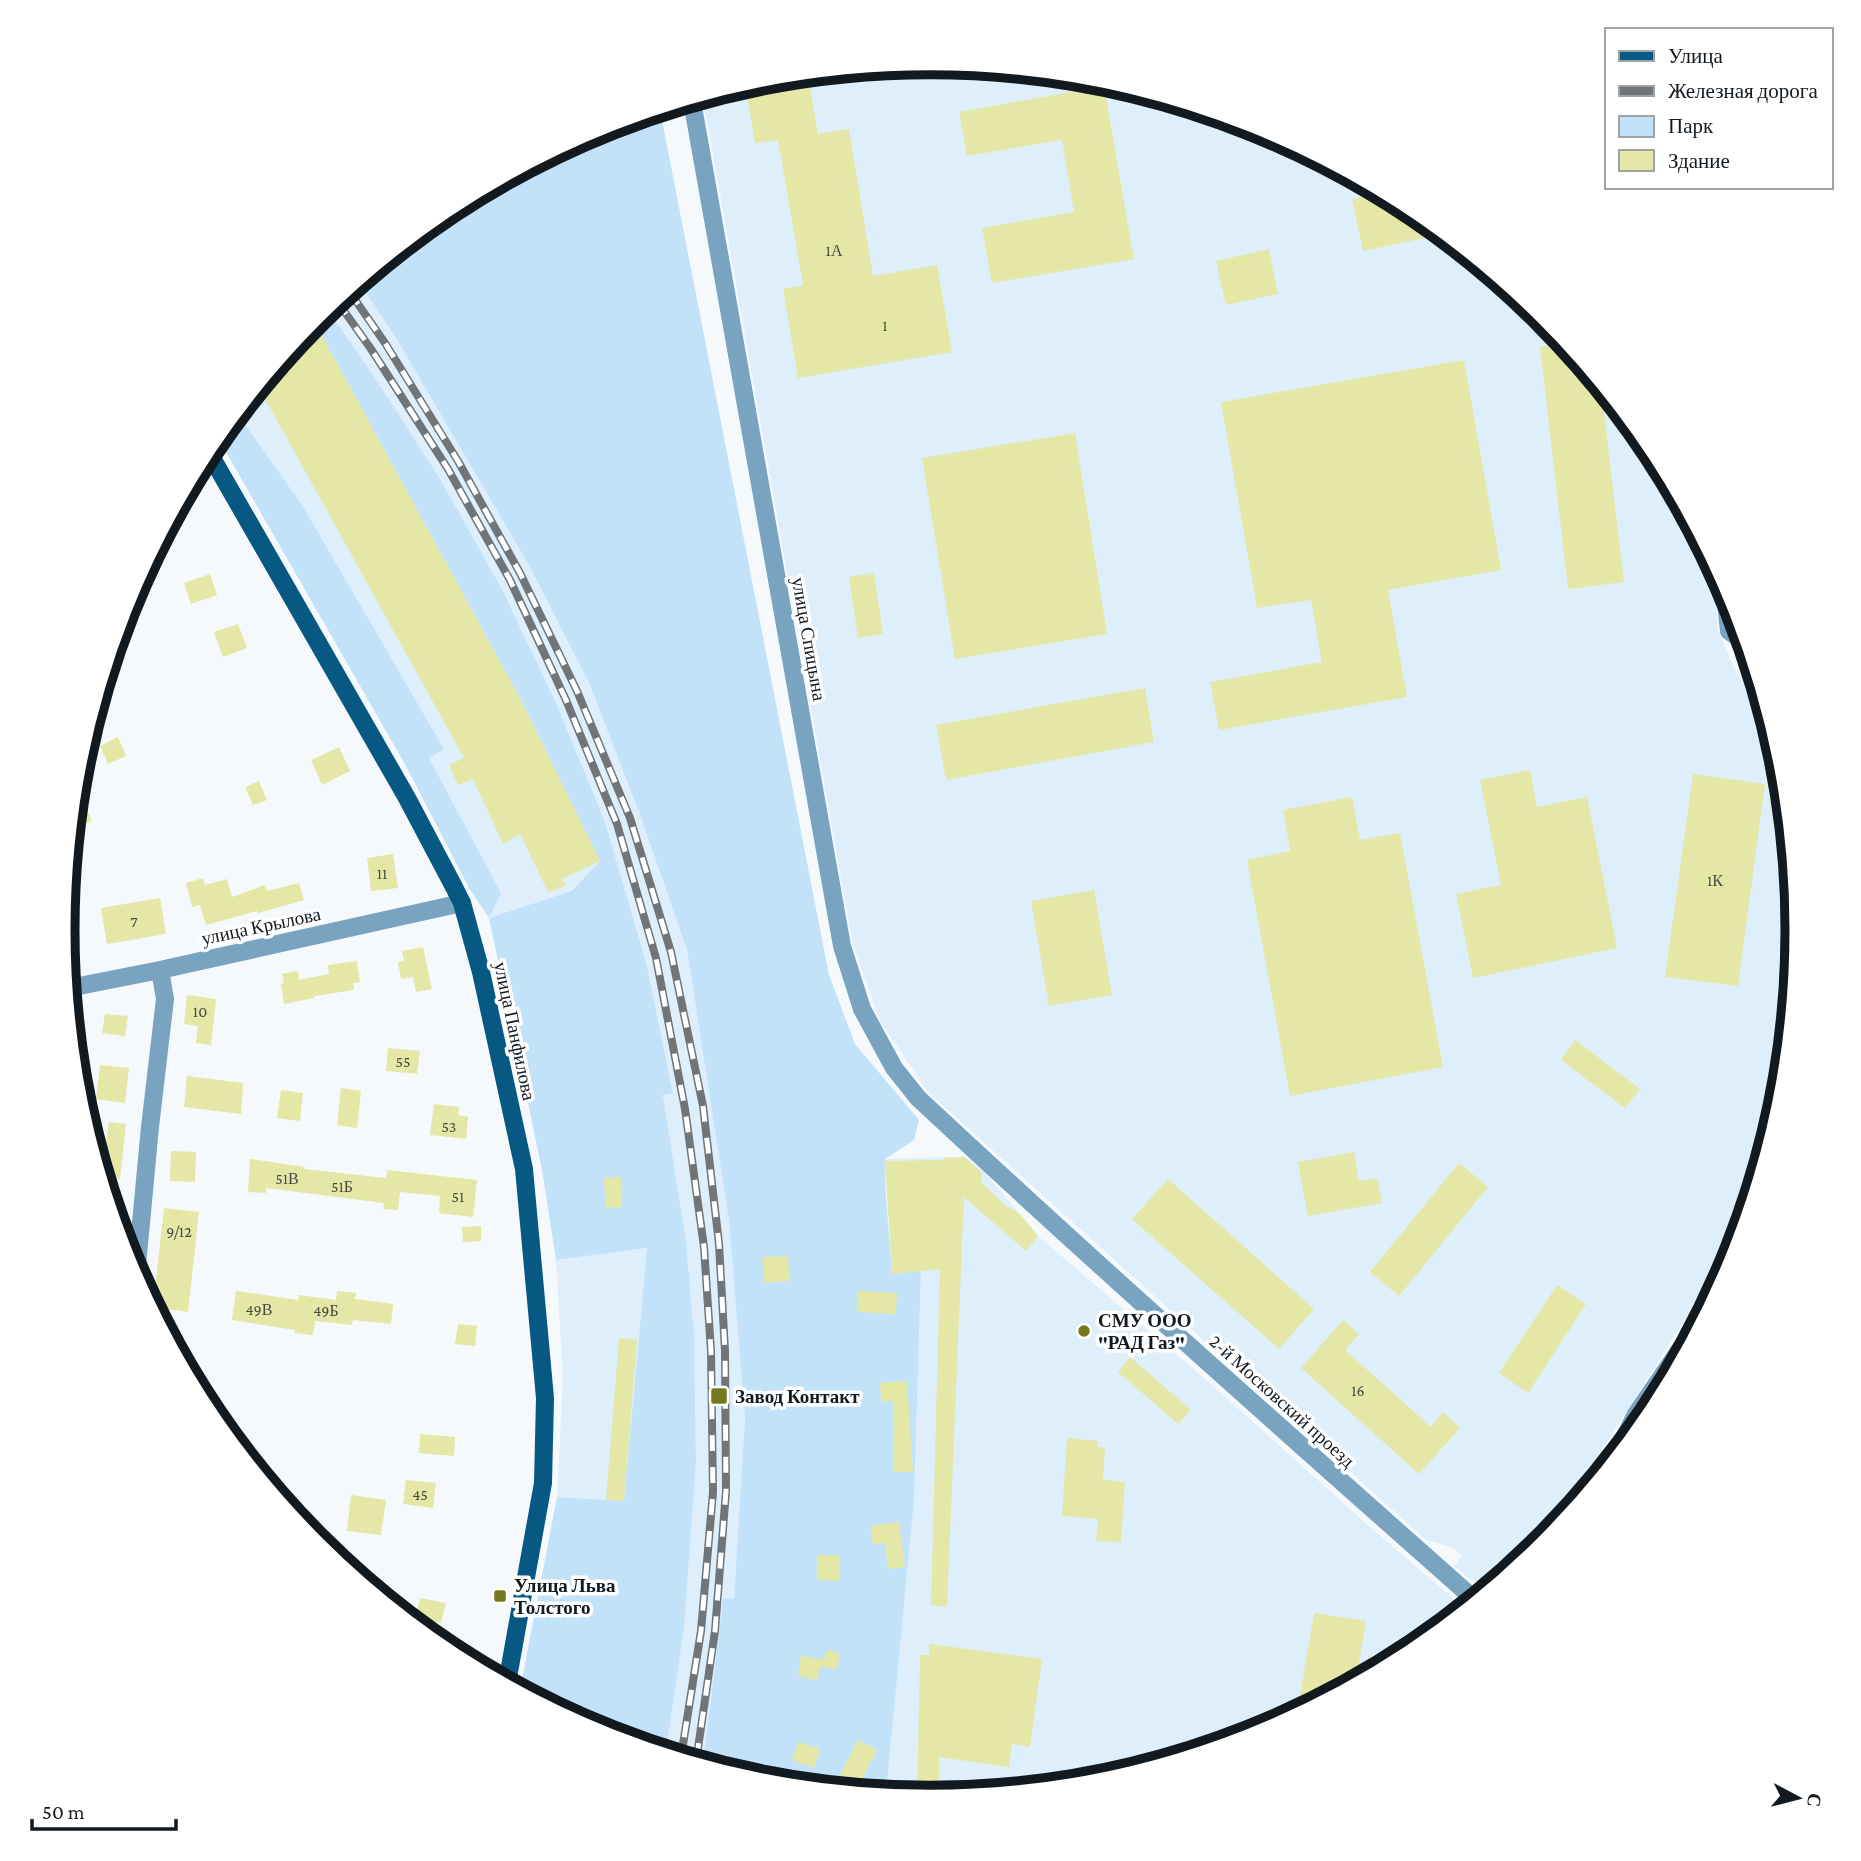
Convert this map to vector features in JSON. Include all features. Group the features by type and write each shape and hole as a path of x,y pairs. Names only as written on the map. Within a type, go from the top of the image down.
{"main road":[{"name":"улица Панфилова","path":"215,462 407,798 462,903 481,972 522,1161 545,1398 543,1483 509,1674"}],"street":[{"name":"улица Спицына","path":"693,109 842,947 862,1009 894,1068 943,1132 970,1145"},
{"name":"улица Крылова","path":"77,986 462,903"},
{"path":"138,1253 165,999 160,970"},
{"name":"2-й Московский проезд","path":"970,1145 1469,1595"}],"shaded area":[{"path":"875,77 986,77 1042,83 1152,104 1205,121 1258,140 1309,163 1358,190 1406,219 1494,287 1574,367 1609,410 1642,455 1698,552 1714,588 1718,630 1737,675 1748,680 1757,709 1778,819 1784,875 1784,986 1769,1097 1757,1152 1721,1258 1714,1274 1575,1492 1535,1535 1480,1586 1454,1567 1462,1555 1452,1547 1426,1540 928,1092 880,1021 852,941 704,105 764,92"},
{"path":"364,290 396,338 530,567 589,683 639,812 687,950 729,1221 745,1418 734,1598 723,1599 704,1755 667,1744 684,1628 696,1463 694,1334 686,1241 663,1094 673,1092 646,962 605,822 557,705 502,589 439,477 334,319"},
{"path":"320,332 522,702 600,861 570,891 489,918 462,820 429,758 444,749 304,508 243,422 287,367"},
{"path":"964,1157 983,1170 1038,1236 1212,1385 1458,1603 1406,1642 1309,1698 1258,1721 1152,1757 1042,1778 986,1784 887,1784 914,1500 921,1272 893,1274 885,1159"},
{"path":"647,1248 624,1501 557,1497 563,1377 556,1260"}],"green space":[{"path":"662,119 829,975 855,1044 919,1120 914,1140 885,1159 892,1274 921,1271 914,1500 887,1784 819,1778 704,1755 723,1599 734,1598 745,1418 729,1221 687,950 639,812 589,683 530,567 396,338 364,290 367,287 455,219 503,190 552,163 603,140"},
{"path":"334,319 439,477 502,589 557,705 605,822 646,962 673,1093 663,1095 686,1241 694,1334 696,1463 684,1628 667,1744 603,1721 522,1681 557,1497 624,1501 647,1248 556,1260 542,1170 489,918 571,891 600,861 522,702 320,332"},
{"path":"243,422 304,508 444,749 429,758 501,893 489,918 469,888 406,766 224,448"}],"building":[{"path":"810,85 818,134 849,129 873,276 937,265 952,352 798,378 783,289 803,285 778,140 755,143 747,96"},
{"path":"1083,90 1105,94 1134,259 992,283 982,228 1074,212 1062,140 967,156 959,112"},
{"path":"1368,196 1430,237 1363,251 1352,199"},
{"path":"1269,249 1278,294 1226,305 1216,261"},
{"path":"320,332 522,702 600,861 562,879 566,886 548,892 520,834 503,844 473,779 458,785 449,765 464,758 263,396"},
{"path":"1553,345 1603,402 1624,582 1568,589 1540,347"},
{"path":"1464,360 1501,570 1388,590 1407,697 1219,730 1210,682 1322,662 1311,600 1257,608 1221,402"},
{"path":"1075,433 1107,634 955,659 922,458"},
{"path":"874,573 883,634 858,638 849,577"},
{"path":"210,574 217,595 191,604 184,583"},
{"path":"238,624 247,648 223,657 214,632"},
{"path":"1145,688 1154,742 946,780 936,725"},
{"path":"118,737 126,756 108,764 100,746"},
{"path":"339,747 350,771 322,785 311,760"},
{"path":"1530,770 1537,807 1587,797 1617,948 1473,978 1456,894 1501,885 1480,780"},
{"path":"1693,774 1765,784 1738,986 1665,977"},
{"path":"259,781 267,800 253,805 245,787"},
{"path":"1352,797 1360,840 1400,833 1443,1067 1290,1096 1247,860 1290,851 1283,810"},
{"path":"85,806 92,821 82,825"},
{"path":"393,854 398,888 371,891 367,858"},
{"path":"203,878 205,885 227,879 232,897 265,885 267,891 299,883 304,900 206,925 200,905 192,907 186,883"},
{"path":"1094,890 1112,995 1049,1006 1031,901"},
{"path":"160,898 166,934 107,944 101,908"},
{"path":"423,947 432,989 416,992 413,977 401,979 398,962 404,961 402,951"},
{"path":"357,961 360,982 353,983 354,990 284,1004 282,974 298,971 299,980 329,974 328,965"},
{"path":"187,995 216,999 211,1045 196,1043 198,1026 184,1024"},
{"path":"105,1014 128,1016 125,1036 102,1033"},
{"path":"1575,1040 1640,1089 1625,1108 1561,1060"},
{"path":"388,1048 420,1051 417,1074 386,1071"},
{"path":"100,1065 129,1068 125,1103 96,1099"},
{"path":"187,1076 243,1083 241,1114 184,1107"},
{"path":"341,1088 361,1091 357,1128 337,1125"},
{"path":"281,1090 303,1093 300,1121 277,1118"},
{"path":"434,1104 459,1107 458,1115 468,1117 466,1139 430,1135"},
{"path":"109,1122 126,1124 120,1179 113,1179 102,1144 106,1144"},
{"path":"171,1151 196,1152 195,1182 170,1181"},
{"path":"1354,1152 1359,1181 1377,1178 1382,1203 1308,1216 1298,1162"},
{"path":"964,1157 982,1173 981,1182 1005,1205 1020,1214 1038,1236 1026,1251 964,1197 947,1607 931,1605 940,1269 892,1274 885,1161"},
{"path":"250,1159 305,1167 304,1169 386,1178 387,1170 477,1180 473,1217 439,1213 440,1196 400,1192 398,1210 383,1209 384,1203 266,1188 266,1193 248,1192"},
{"path":"1459,1163 1488,1187 1399,1296 1370,1272"},
{"path":"621,1177 622,1207 606,1208 604,1178"},
{"path":"1168,1179 1314,1309 1279,1349 1132,1219"},
{"path":"164,1208 199,1212 188,1312 163,1308 155,1291"},
{"path":"481,1226 481,1241 463,1242 462,1227"},
{"path":"788,1256 790,1281 764,1283 762,1257"},
{"path":"1557,1285 1586,1304 1528,1393 1499,1373"},
{"path":"236,1291 298,1300 299,1295 336,1300 337,1291 356,1293 355,1299 393,1304 391,1324 353,1320 352,1325 315,1321 313,1335 232,1320"},
{"path":"858,1291 897,1293 896,1314 857,1312"},
{"path":"1343,1320 1359,1334 1345,1350 1431,1427 1443,1412 1460,1428 1419,1474 1301,1368"},
{"path":"458,1324 477,1326 475,1346 455,1344"},
{"path":"619,1338 637,1340 624,1501 606,1500"},
{"path":"1130,1357 1191,1410 1178,1424 1118,1372"},
{"path":"907,1381 913,1472 893,1472 893,1401 881,1402 880,1383"},
{"path":"420,1434 455,1437 454,1456 419,1453"},
{"path":"1067,1438 1098,1441 1097,1447 1105,1448 1103,1480 1125,1482 1121,1542 1096,1541 1098,1519 1062,1516"},
{"path":"406,1480 436,1483 433,1508 403,1504"},
{"path":"351,1495 386,1500 381,1535 347,1531"},
{"path":"899,1522 905,1567 888,1569 885,1543 873,1545 870,1526"},
{"path":"817,1555 840,1555 839,1581 817,1580"},
{"path":"420,1598 446,1603 441,1623 423,1619 417,1614"},
{"path":"1314,1613 1366,1621 1358,1671 1299,1703"},
{"path":"929,1644 1042,1659 1030,1747 1012,1744 1009,1767 939,1757 939,1786 917,1786 920,1655 929,1655"},
{"path":"829,1650 840,1654 837,1669 820,1667 817,1680 798,1676 801,1655 821,1660"},
{"path":"858,1740 877,1750 860,1782 838,1780"},
{"path":"798,1742 820,1749 814,1768 792,1760"}],"railway":[{"path":"354,299 458,461 520,573 577,691 630,818 671,952 703,1106 719,1244 725,1351 726,1491 715,1631 697,1753"},
{"path":"343,310 448,469 510,580 566,700 617,824 656,958 685,1109 704,1247 711,1351 713,1492 701,1631 682,1748"}],"place":[{"name":"СМУ ООО \"РАД Газ\"","path":"1084,1331"},
{"name":"Завод Контакт","path":"719,1396"},
{"name":"Улица Льва Толстого","path":"500,1596"}]}
